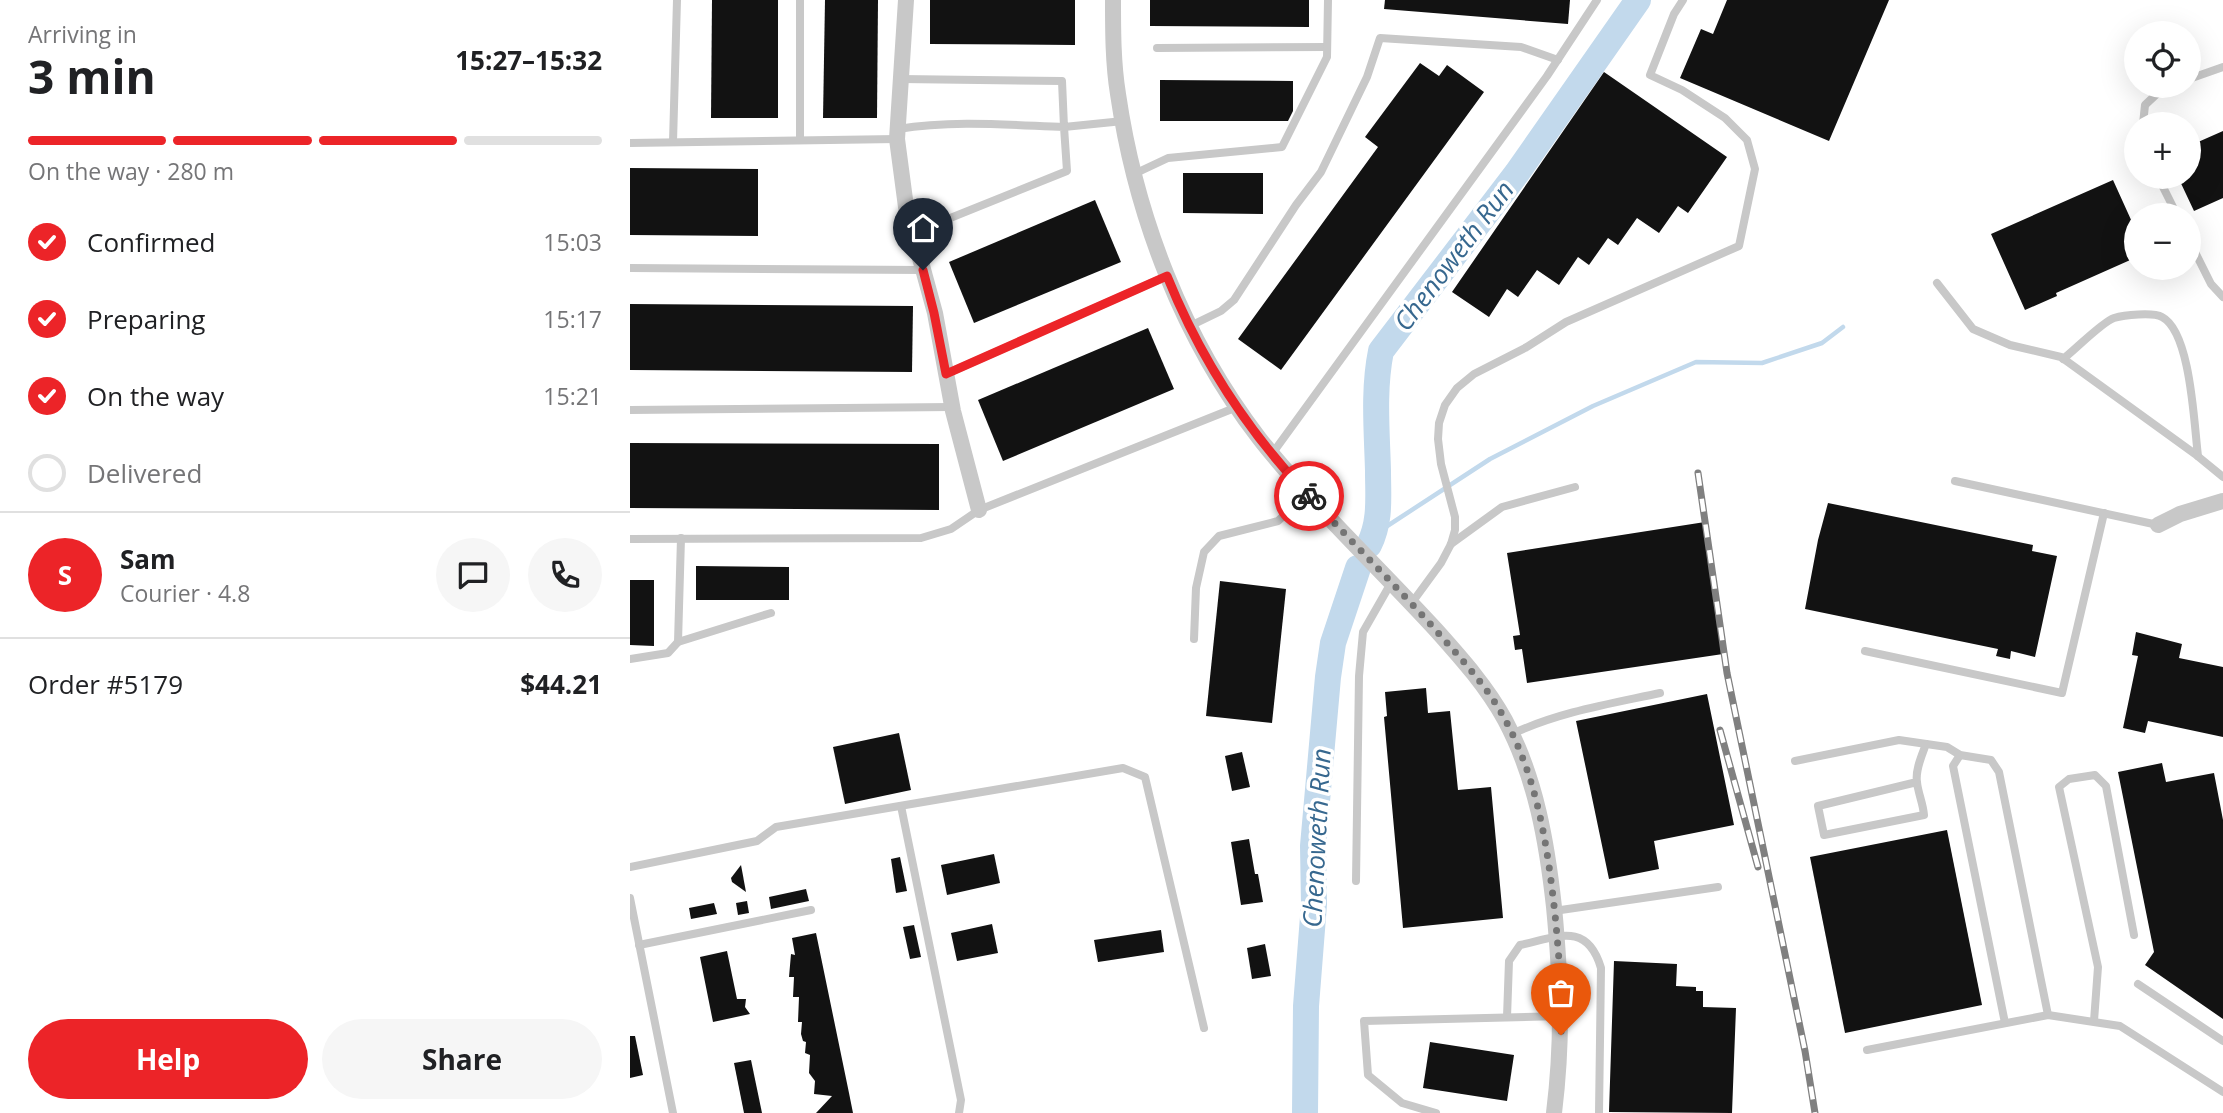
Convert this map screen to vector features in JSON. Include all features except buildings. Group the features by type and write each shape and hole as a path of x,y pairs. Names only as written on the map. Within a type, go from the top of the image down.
{"street":[{"path":"906,0 897,134 906,207 934,313 952,407 979,510"},
{"path":"1113,0 1114,58 1134,174 1153,241 1190,326 1237,407 1272,454 1480,681 1512,734 1527,771 1540,815 1550,867 1557,937 1562,1016 1554,1113"},
{"path":"2158,525 2180,514 2223,501"}],"lane":[{"path":"673,142 677,0"},
{"path":"800,0 800,140"},
{"path":"1134,174 1168,158 1282,147 1327,57 1328,0"},
{"path":"1272,454 1558,60 1597,0"},
{"path":"1411,604 1441,563 1451,544 1455,517 1438,439 1439,423 1445,405 1457,388 1474,374 1525,348 1566,322 1739,246 1755,169 1747,140 1725,118 1682,90 1650,75 1674,14 1683,0"},
{"path":"1190,326 1221,311 1234,300 1321,172 1367,77 1380,38 1521,47 1558,60"},
{"path":"1157,48 1327,47"},
{"path":"2201,75 2223,67"},
{"path":"901,79 1062,81 1067,171 913,233"},
{"path":"630,143 800,140 897,134 939,124 1064,127 1123,121"},
{"path":"2201,264 2211,284 2223,297"},
{"path":"630,268 923,270"},
{"path":"946,374 1167,276"},
{"path":"1937,283 1973,329 2010,345 2063,359 2223,477"},
{"path":"2063,359 2112,318 2136,314 2162,316 2174,328 2185,352 2197,456"},
{"path":"630,410 952,407"},
{"path":"630,539 921,538 951,528 979,510 1237,407"},
{"path":"1955,481 2158,525"},
{"path":"1451,544 1502,507 1575,487"},
{"path":"1194,639 1196,588 1204,552 1219,536 1278,521 1307,494"},
{"path":"1865,651 2062,693 2104,513"},
{"path":"678,642 681,538"},
{"path":"1356,880 1359,676 1363,632 1391,583"},
{"path":"630,659 668,653 678,642 771,612"},
{"path":"1512,734 1538,722 1578,710 1660,693"},
{"path":"1795,761 1899,740 1947,747 1959,755 1991,760 1999,772 2048,1015"},
{"path":"1917,782 1818,806 1824,835 1924,815 1917,782 1926,744"},
{"path":"1959,755 1953,766 2005,1023"},
{"path":"630,867 757,842 776,827 1123,768 1145,777 1203,1028"},
{"path":"2094,1021 2098,967 2059,787 2069,779 2095,775 2106,786 2134,935"},
{"path":"901,806 961,1100 959,1113"},
{"path":"1554,911 1718,887"},
{"path":"630,898 673,1113"},
{"path":"639,945 811,910"},
{"path":"1507,1017 1509,961 1520,945 1576,936 1586,940 1596,950 1601,968 1599,1113"},
{"path":"2137,984 2223,1041"},
{"path":"1867,1050 2048,1015 2120,1026 2223,1092"},
{"path":"1436,1113 1402,1103 1368,1075 1364,1021 1562,1016"}],"waterway":[{"name":"Chenoweth Run","path":"1369,545 1378,509 1376,396 1381,351 1517,173 1638,0"},
{"path":"1375,534 1490,459 1593,406 1696,362 1762,363 1822,343 1843,327"},
{"name":"Chenoweth Run","path":"1305,1113 1306,1006 1314,904 1313,846 1328,677 1333,643 1358,568"}],"railway":[{"path":"1698,473 1727,673 1805,1051 1815,1113"},
{"path":"1720,730 1758,867"}],"way so far":[{"path":"1309,496 1464,662 1480,681 1507,723 1527,771 1540,815 1550,867 1560,972 1561,1035"}],"route":[{"path":"923,270 946,374 1167,276 1198,342 1228,394 1287,474 1309,496"}]}
